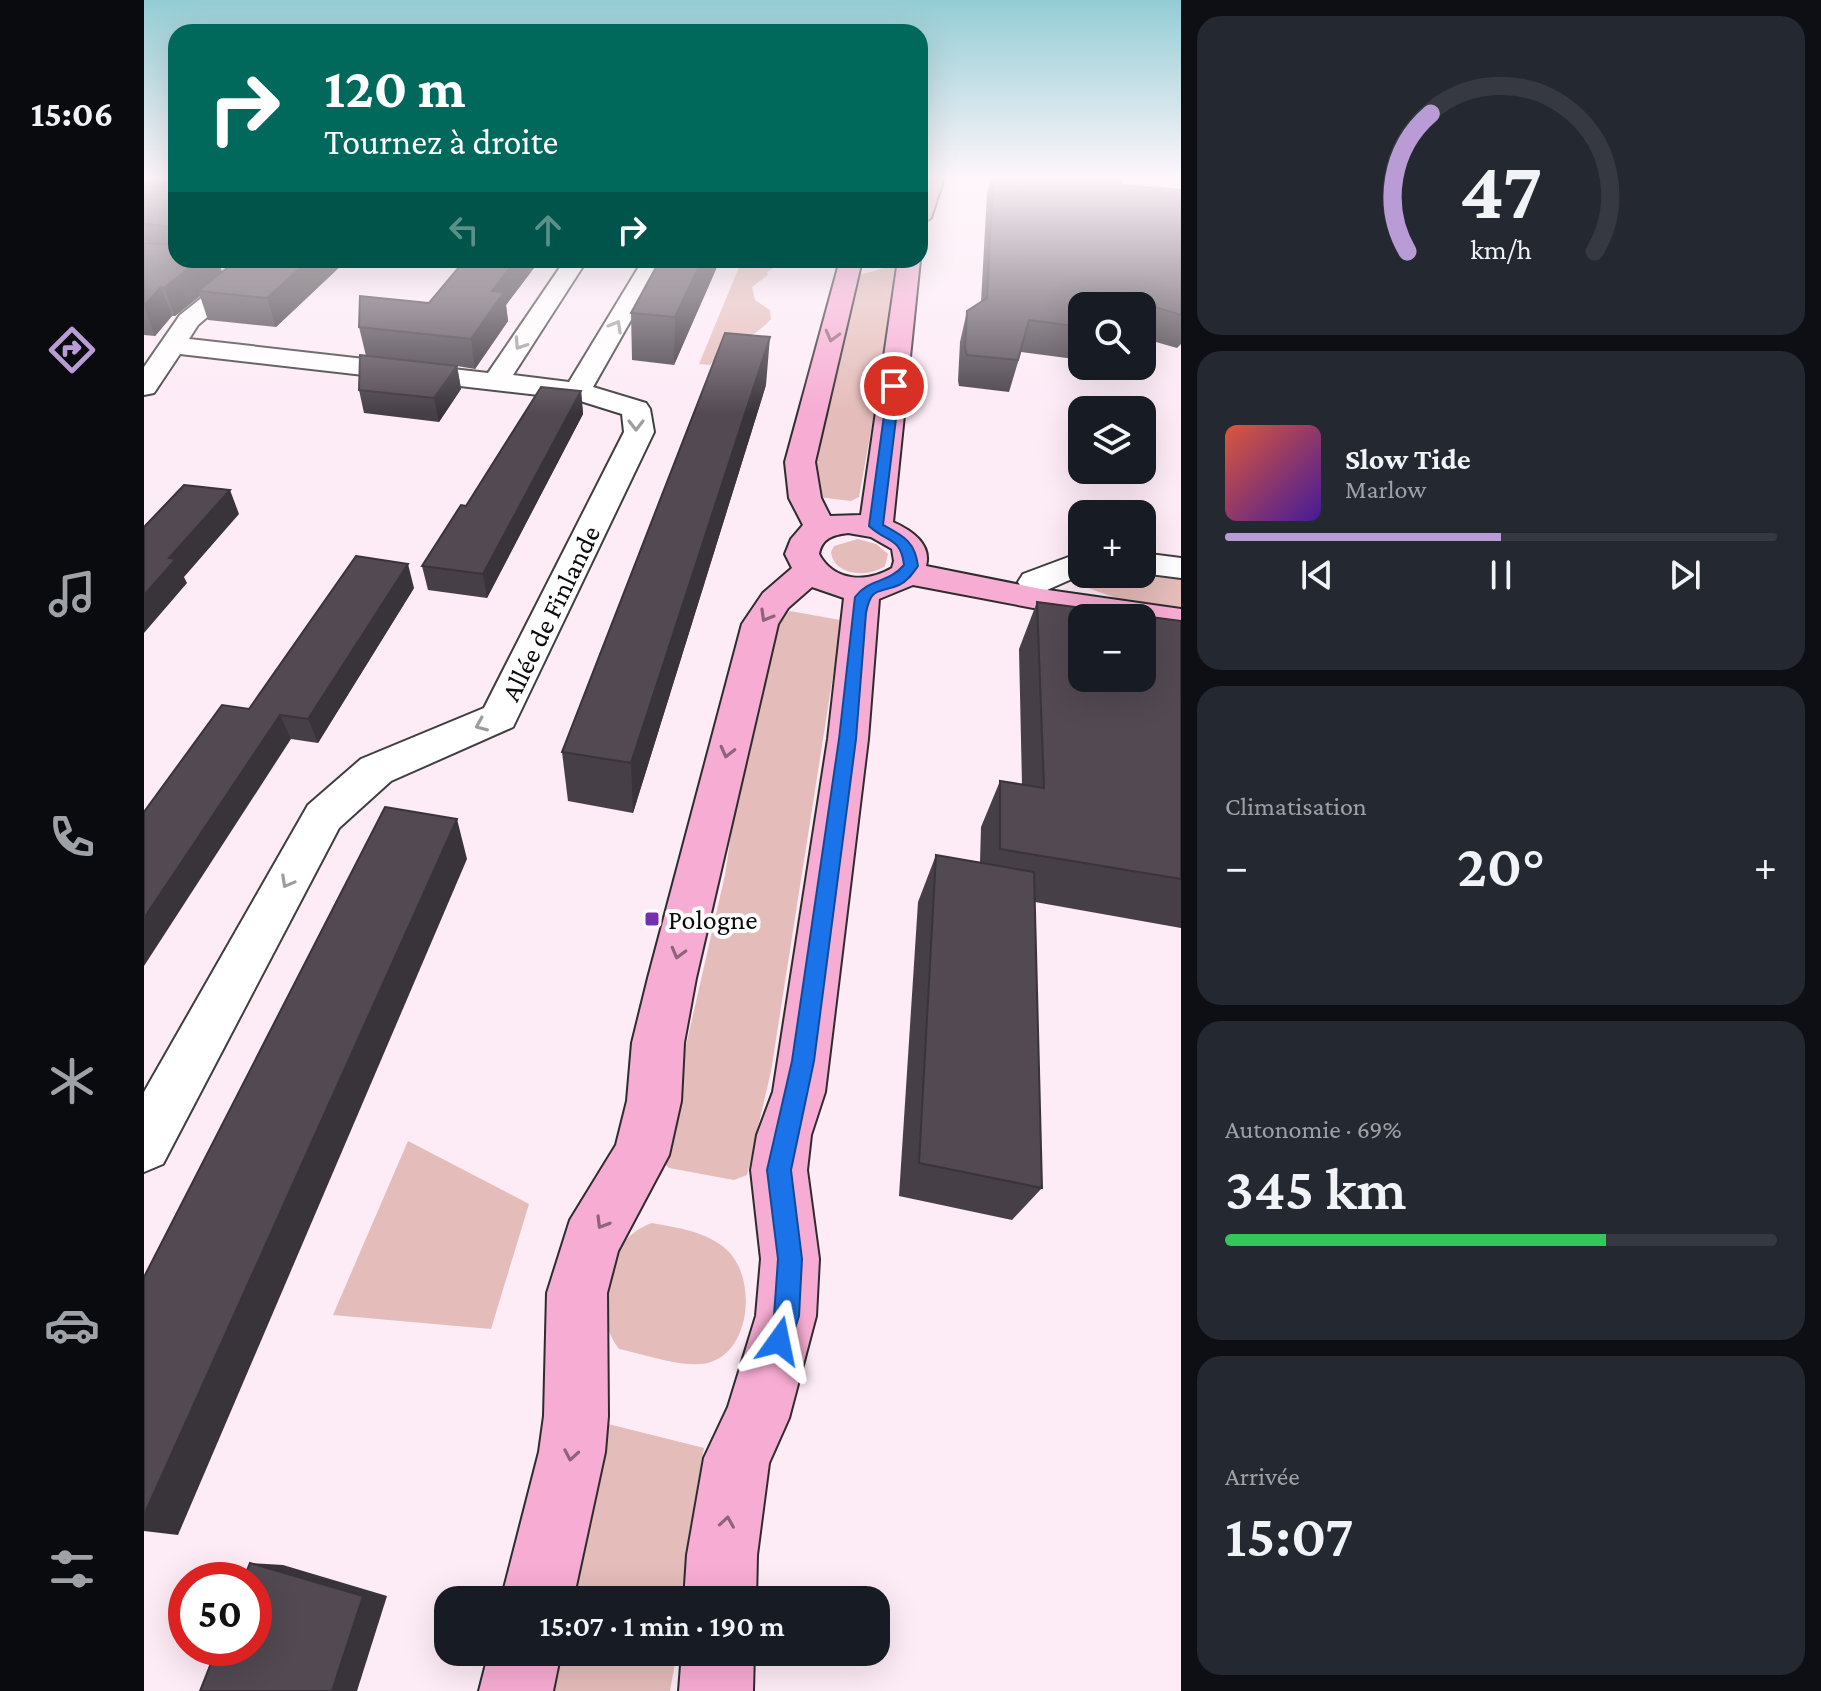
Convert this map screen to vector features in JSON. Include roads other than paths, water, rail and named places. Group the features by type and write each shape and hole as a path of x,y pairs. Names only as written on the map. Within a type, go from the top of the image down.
{"main road":[{"path":"823,528 810,516 802,492 800,462 849,268"},
{"path":"876,526 908,268"},
{"path":"848,523 876,526 896,535 908,561 898,581 869,589 830,583 805,563 803,547 813,533 823,528 848,523"},
{"path":"908,561 1006,571 1086,604"},
{"path":"908,561 1081,604"},
{"path":"540,1586 572,1452 576,1416 577,1293 591,1241 641,1155 654,1101 658,1043 672,978 760,624 775,601 811,570"},
{"path":"721,1586 722,1555 737,1458 757,1418 786,1316 790,1259 779,1170 784,1135 799,1092 848,739 859,613 862,597 869,589"},
{"path":"1156,617 1181,621"},
{"path":"516,1691 522,1666"},
{"path":"716,1691 717,1666"}],"street":[{"path":"144,387 189,320 253,268"},
{"path":"495,382 571,268"},
{"path":"577,391 649,268"},
{"name":"Allée de Finlande","path":"144,1145 323,817 376,770 499,717 639,432 636,409 577,391 172,345"},
{"path":"1156,565 1181,568"},
{"path":"1035,582 1068,568"}],"place":[{"name":"Pologne","path":"652,919"}]}
